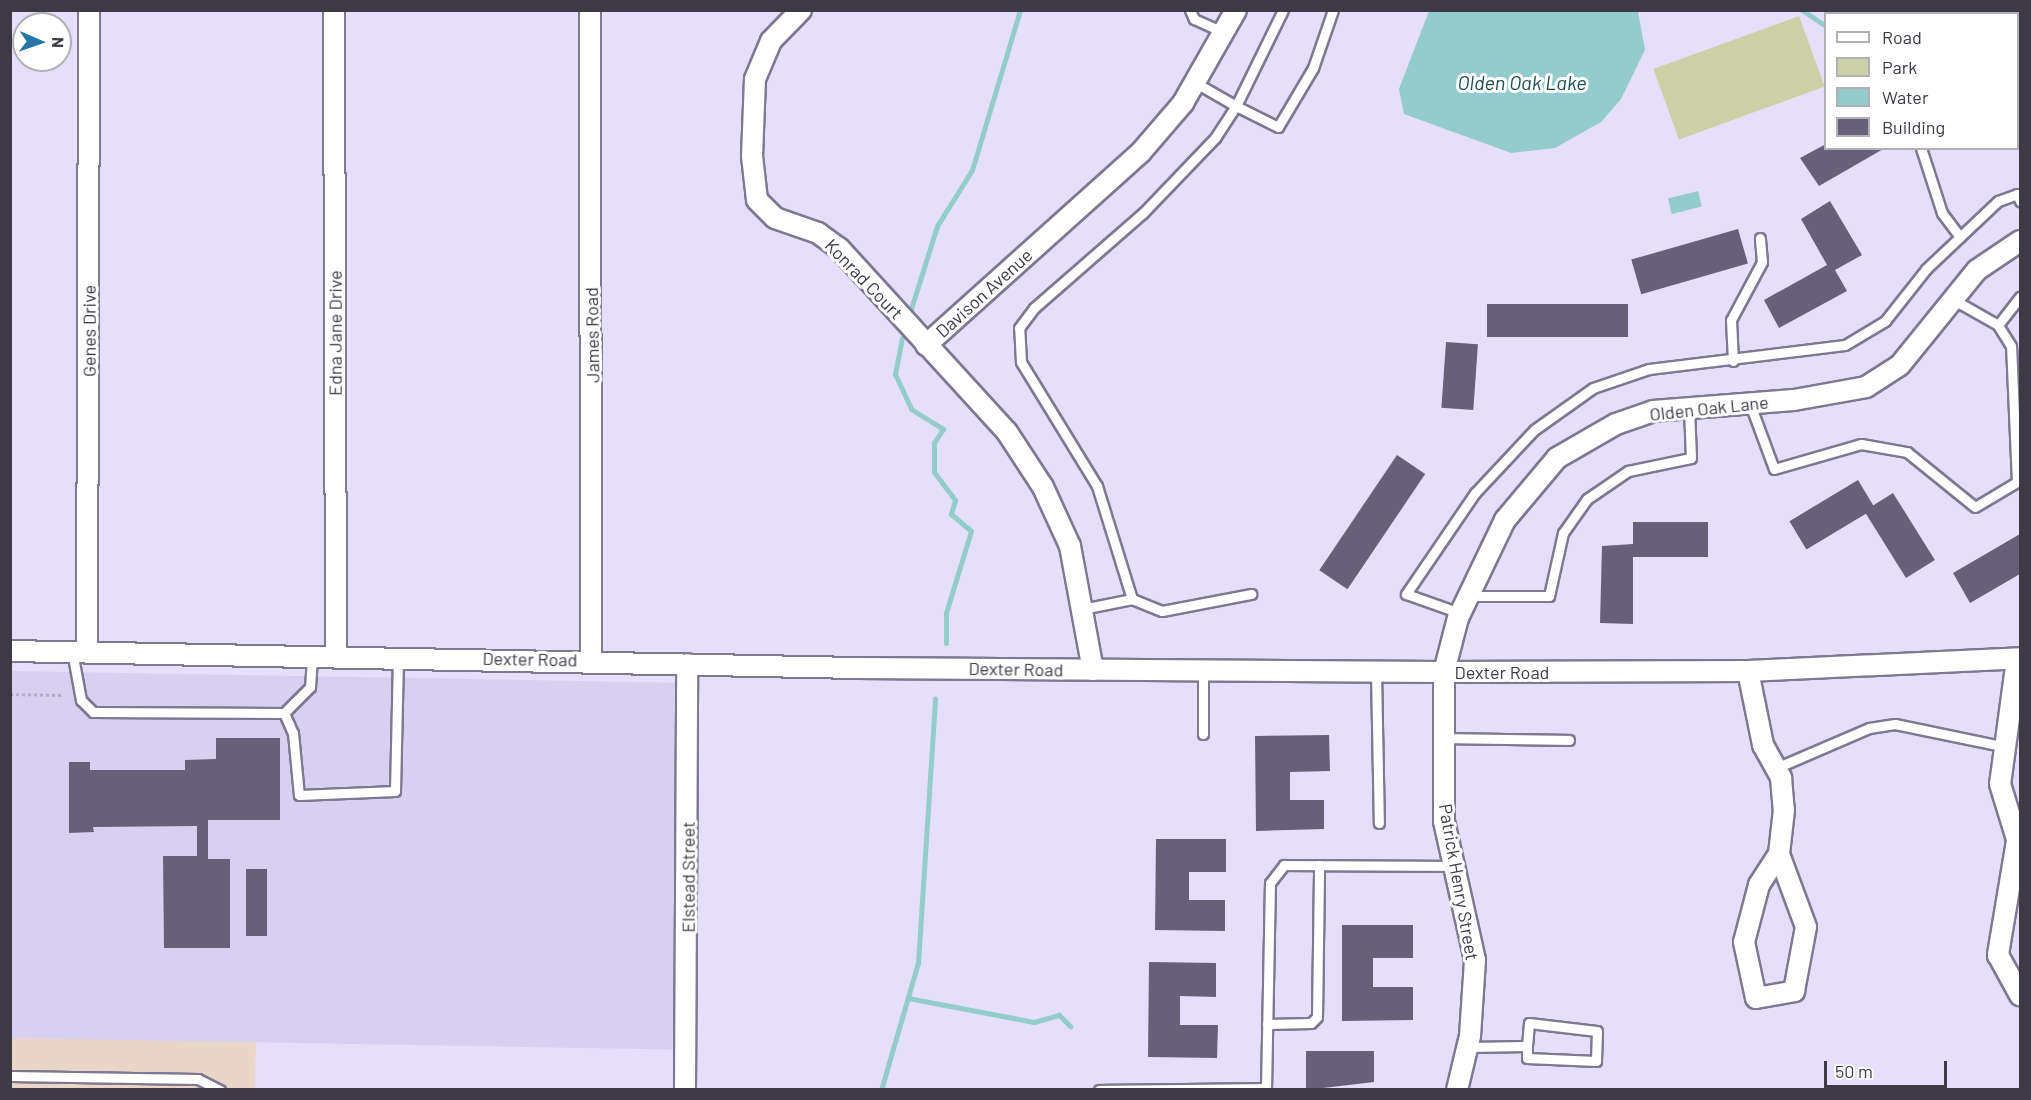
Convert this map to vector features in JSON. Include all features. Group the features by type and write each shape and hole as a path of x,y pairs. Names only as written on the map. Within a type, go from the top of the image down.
{"street":[{"name":"Genes Drive","path":"79,651 89,10"},
{"name":"Edna Jane Drive","path":"334,10 336,655"},
{"name":"James Road","path":"590,10 591,660"},
{"name":"Konrad Court","path":"801,10 771,41 754,79 752,164 758,200 775,218 818,233 839,249 926,345"},
{"name":"Davison Avenue","path":"1093,670 1070,546 1043,487 1006,432 926,345 1141,152 1196,83 1236,10"},
{"name":"Olden Oak Lane","path":"1444,672 1464,605 1505,520 1557,458 1616,424 1653,411 1750,404 1866,387 1900,365 1977,270 2020,241"},
{"name":"Dexter Road","path":"10,651 312,654 687,664 1376,672 1748,671 2019,659"},
{"path":"2019,659 2001,746 2000,784 2019,845 1998,956 2020,995"},
{"name":"Elstead Street","path":"685,1089 687,664"},
{"path":"1748,671 1763,745 1776,768 1784,810 1779,854 1759,885 1744,942 1756,998 1794,991 1806,927 1779,854"},
{"name":"Patrick Henry Street","path":"1444,672 1444,821 1475,960 1468,1047 1457,1089"}],"lane":[{"path":"1190,10 1194,19 1225,33"},
{"path":"1132,599 1096,486 1021,362 1019,328 1034,308 1185,172 1236,105 1283,10"},
{"path":"1196,83 1278,127 1312,68 1333,10"},
{"path":"1922,150 1942,213 1960,237"},
{"path":"1689,408 1691,458 1628,471 1587,499 1563,533 1549,596 1464,605 1406,594 1475,493 1534,430 1593,388 1649,369 1733,361 1845,345 1885,321 1960,237 1998,201 2017,194 2020,201"},
{"path":"1733,361 1731,320 1762,262 1760,238"},
{"path":"1998,326 2020,297"},
{"path":"1750,404 1774,469 1861,444 1907,452 1975,507 2017,482 2011,346 1998,326 1954,300"},
{"path":"1082,609 1132,599 1162,611 1251,594"},
{"path":"79,651 81,700 93,712 284,713 310,687 312,654"},
{"path":"284,713 293,733 300,795 388,795 399,783 398,656"},
{"path":"1203,670 1203,734"},
{"path":"1376,672 1379,824"},
{"path":"1776,768 1869,728 1895,724 2001,746"},
{"path":"1443,738 1569,740"},
{"path":"1099,1089 1266,1088 1270,883 1284,865 1454,866"},
{"path":"1267,1024 1311,1023 1317,1017 1319,865"},
{"path":"1529,1023 1597,1031 1596,1061 1527,1058 1527,1046 1529,1023"},
{"path":"1468,1047 1527,1046"},
{"path":"10,1076 182,1078 220,1089"},
{"path":"182,1078 182,1089"}],"path":[{"path":"10,694 63,695"}],"shaded area":[{"path":"12,671 679,683 672,1050 10,1038"},
{"path":"11,1038 256,1041 255,1089 11,1090"}],"green space":[{"path":"1799,16 1824,87 1679,139 1653,69"}],"water":[{"name":"Olden Oak Lake","path":"1429,11 1638,11 1645,50 1621,99 1601,122 1555,148 1511,153 1404,114 1399,89"},
{"path":"1698,191 1702,207 1672,214 1668,198"}],"building":[{"path":"1824,145 1824,150 1882,150 1819,186 1800,158"},
{"path":"1830,201 1862,255 1835,270 1847,291 1779,328 1764,300 1827,265 1801,219"},
{"path":"1738,229 1748,264 1641,294 1631,260"},
{"path":"1487,304 1628,304 1628,337 1487,337"},
{"path":"1446,342 1478,344 1473,410 1441,408"},
{"path":"1397,455 1425,474 1347,589 1319,570"},
{"path":"1858,480 1875,508 1806,549 1789,521"},
{"path":"1893,493 1935,560 1906,578 1864,511"},
{"path":"1633,522 1708,522 1708,557 1633,557 1633,624 1600,623 1602,546 1633,544"},
{"path":"2020,534 2020,574 1970,603 1953,573"},
{"path":"1329,735 1330,771 1290,772 1290,800 1324,800 1324,829 1256,831 1255,736"},
{"path":"216,738 280,738 280,820 208,820 208,859 230,859 230,948 164,948 163,856 197,856 197,826 93,827 94,832 69,833 69,762 90,762 90,770 185,770 185,760 216,759"},
{"path":"1156,839 1226,839 1226,872 1189,872 1189,900 1225,900 1225,931 1155,930"},
{"path":"246,869 267,869 267,936 246,936"},
{"path":"1342,925 1413,925 1413,958 1373,958 1373,987 1413,987 1413,1020 1342,1021"},
{"path":"1149,962 1216,963 1216,997 1180,996 1180,1025 1218,1025 1217,1058 1148,1057"},
{"path":"1306,1051 1374,1051 1374,1082 1306,1090"}],"waterway":[{"path":"911,309 937,226 972,170 1020,10"},
{"path":"1802,10 1824,25"},
{"path":"902,338 895,374 911,409 943,429 934,443 934,472 955,500 951,514 971,531 946,613 946,643"},
{"path":"881,1090 918,963 935,699"},
{"path":"908,998 1034,1022 1059,1015 1070,1026"}]}
